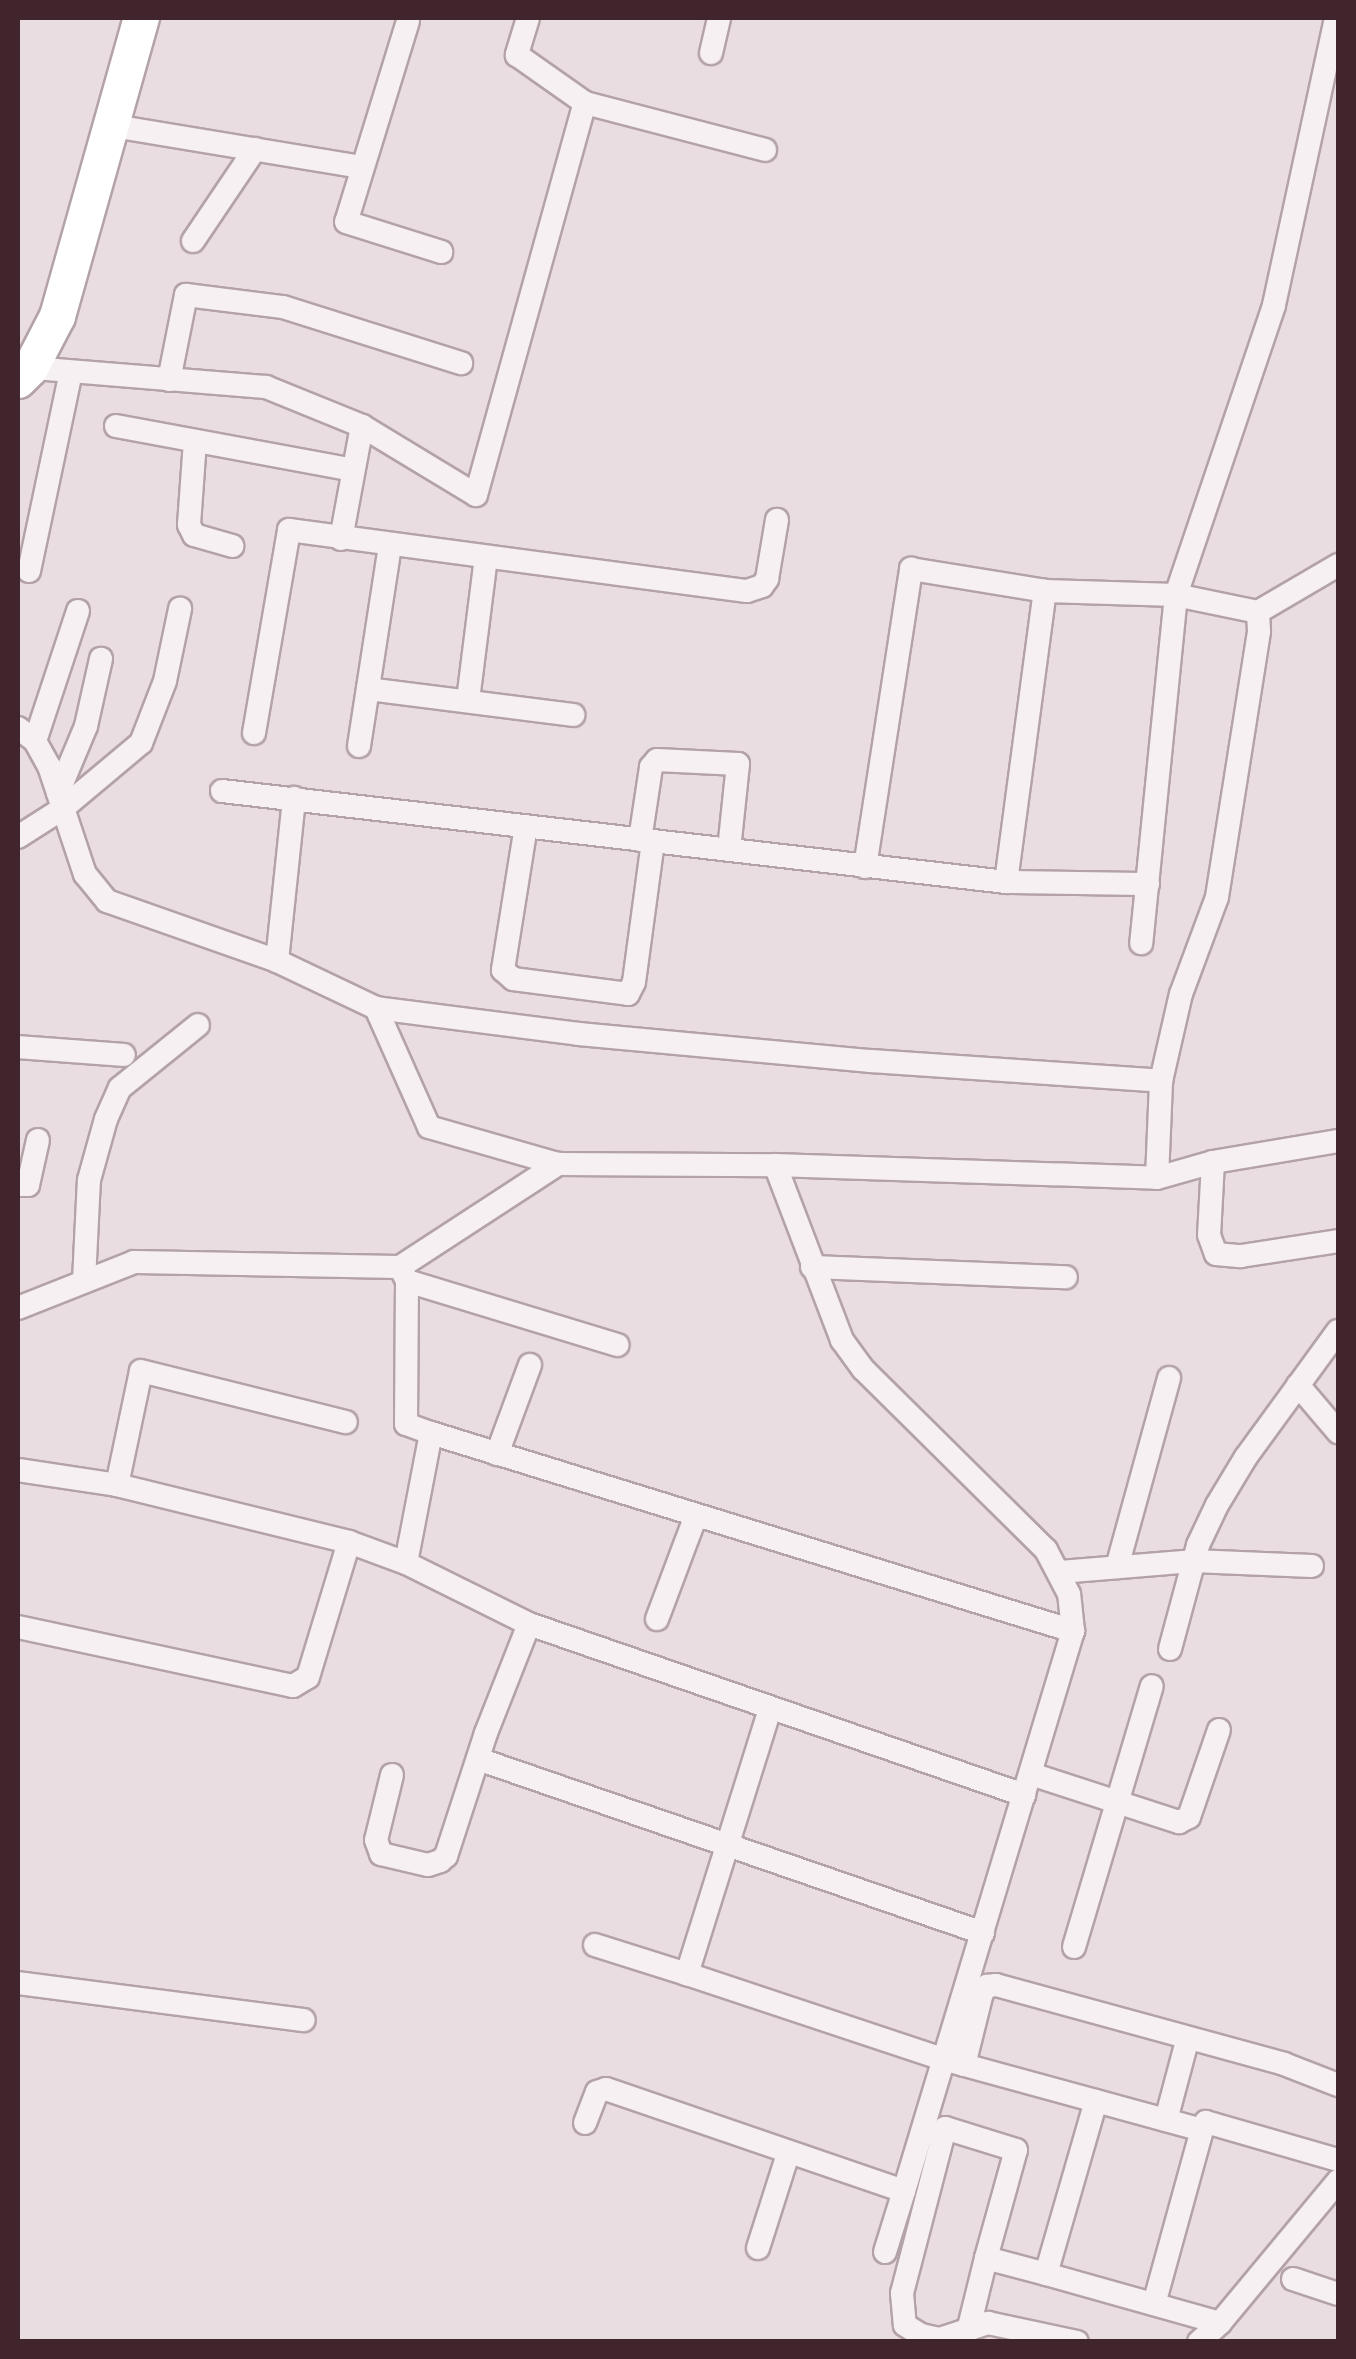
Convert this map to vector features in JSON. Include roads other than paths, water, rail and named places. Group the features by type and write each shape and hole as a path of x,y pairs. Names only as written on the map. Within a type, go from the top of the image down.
{"main road":[{"path":"21,365 116,18"},
{"path":"21,365 57,316 140,18"}],"street":[{"path":"528,18 517,55 585,103 765,150"},
{"path":"712,54 719,18"},
{"path":"1142,943 1176,595 1274,305 1336,18"},
{"path":"408,21 346,222 440,252"},
{"path":"21,365 266,387 362,426 476,495 585,103"},
{"path":"107,126 362,167"},
{"path":"193,241 255,149"},
{"path":"168,380 186,295 282,307 461,363"},
{"path":"29,571 72,372"},
{"path":"116,426 354,470"},
{"path":"341,539 362,426"},
{"path":"195,441 189,525 194,535 232,546"},
{"path":"254,733 289,530 747,591 762,586 766,579 776,520"},
{"path":"359,746 390,546"},
{"path":"468,700 486,558"},
{"path":"864,867 911,569 1045,591 1176,595 1258,612 1338,565"},
{"path":"1006,882 1045,591"},
{"path":"18,837 60,801 141,743 165,681 180,608"},
{"path":"78,611 26,734 50,766 85,874 108,902 277,961 376,1008 599,1036 1161,1081"},
{"path":"1156,1178 1161,1081 1181,994 1218,897 1246,725 1258,612"},
{"path":"60,801 86,726 101,660"},
{"path":"368,689 573,715"},
{"path":"526,826 503,970 513,979 628,994 634,982 650,767 657,760 738,764 729,850"},
{"path":"222,792 1006,882 1148,884"},
{"path":"277,961 294,798"},
{"path":"376,1008 428,1127 558,1164 775,1165 1156,1178 1213,1162 1338,1141"},
{"path":"84,1282 88,1180 120,1088 147,1062 198,1025"},
{"path":"18,1047 124,1055"},
{"path":"18,1185 28,1185 38,1140"},
{"path":"1213,1162 1210,1235 1216,1254 1241,1256 1338,1242"},
{"path":"404,1274 558,1164"},
{"path":"775,1165 842,1340 863,1369 1046,1550 1069,1594 1073,1632 983,1933 955,2062"},
{"path":"18,1308 134,1262 404,1274 617,1344"},
{"path":"812,1267 1066,1277"},
{"path":"404,1274 406,1424 1073,1632"},
{"path":"1170,1649 1193,1561 1236,1473 1338,1330"},
{"path":"498,1454 530,1365"},
{"path":"117,1485 141,1371 346,1422"},
{"path":"1117,1568 1169,1378"},
{"path":"1298,1385 1338,1432"},
{"path":"406,1563 432,1433"},
{"path":"18,1470 117,1485 349,1542 406,1563 529,1624 770,1709 1027,1785 1116,1802 1166,1820 1189,1818 1219,1730"},
{"path":"658,1619 696,1515"},
{"path":"18,1628 293,1686 308,1677 349,1542"},
{"path":"1060,1572 1193,1561 1312,1566"},
{"path":"392,1775 376,1840 381,1854 428,1864 446,1856 529,1624"},
{"path":"1074,1947 1152,1686"},
{"path":"686,1974 770,1709"},
{"path":"478,1758 726,1848 983,1933"},
{"path":"595,1946 955,2062 1202,2130"},
{"path":"18,1983 304,2020"},
{"path":"885,2252 904,2191 982,1993 996,1986 1284,2064 1338,2085"},
{"path":"1166,2120 1187,2040"},
{"path":"584,2123 597,2092 606,2089 904,2191"},
{"path":"1046,2274 1096,2101"},
{"path":"1154,2304 1206,2122 1338,2160"},
{"path":"968,2331 1016,2150 945,2128 902,2293 906,2324 921,2336 940,2339 968,2331 988,2322 1077,2342"},
{"path":"758,2248 788,2154"},
{"path":"1199,2342 1220,2323 1338,2181"},
{"path":"986,2258 1220,2323"},
{"path":"1292,2279 1338,2294"}]}
